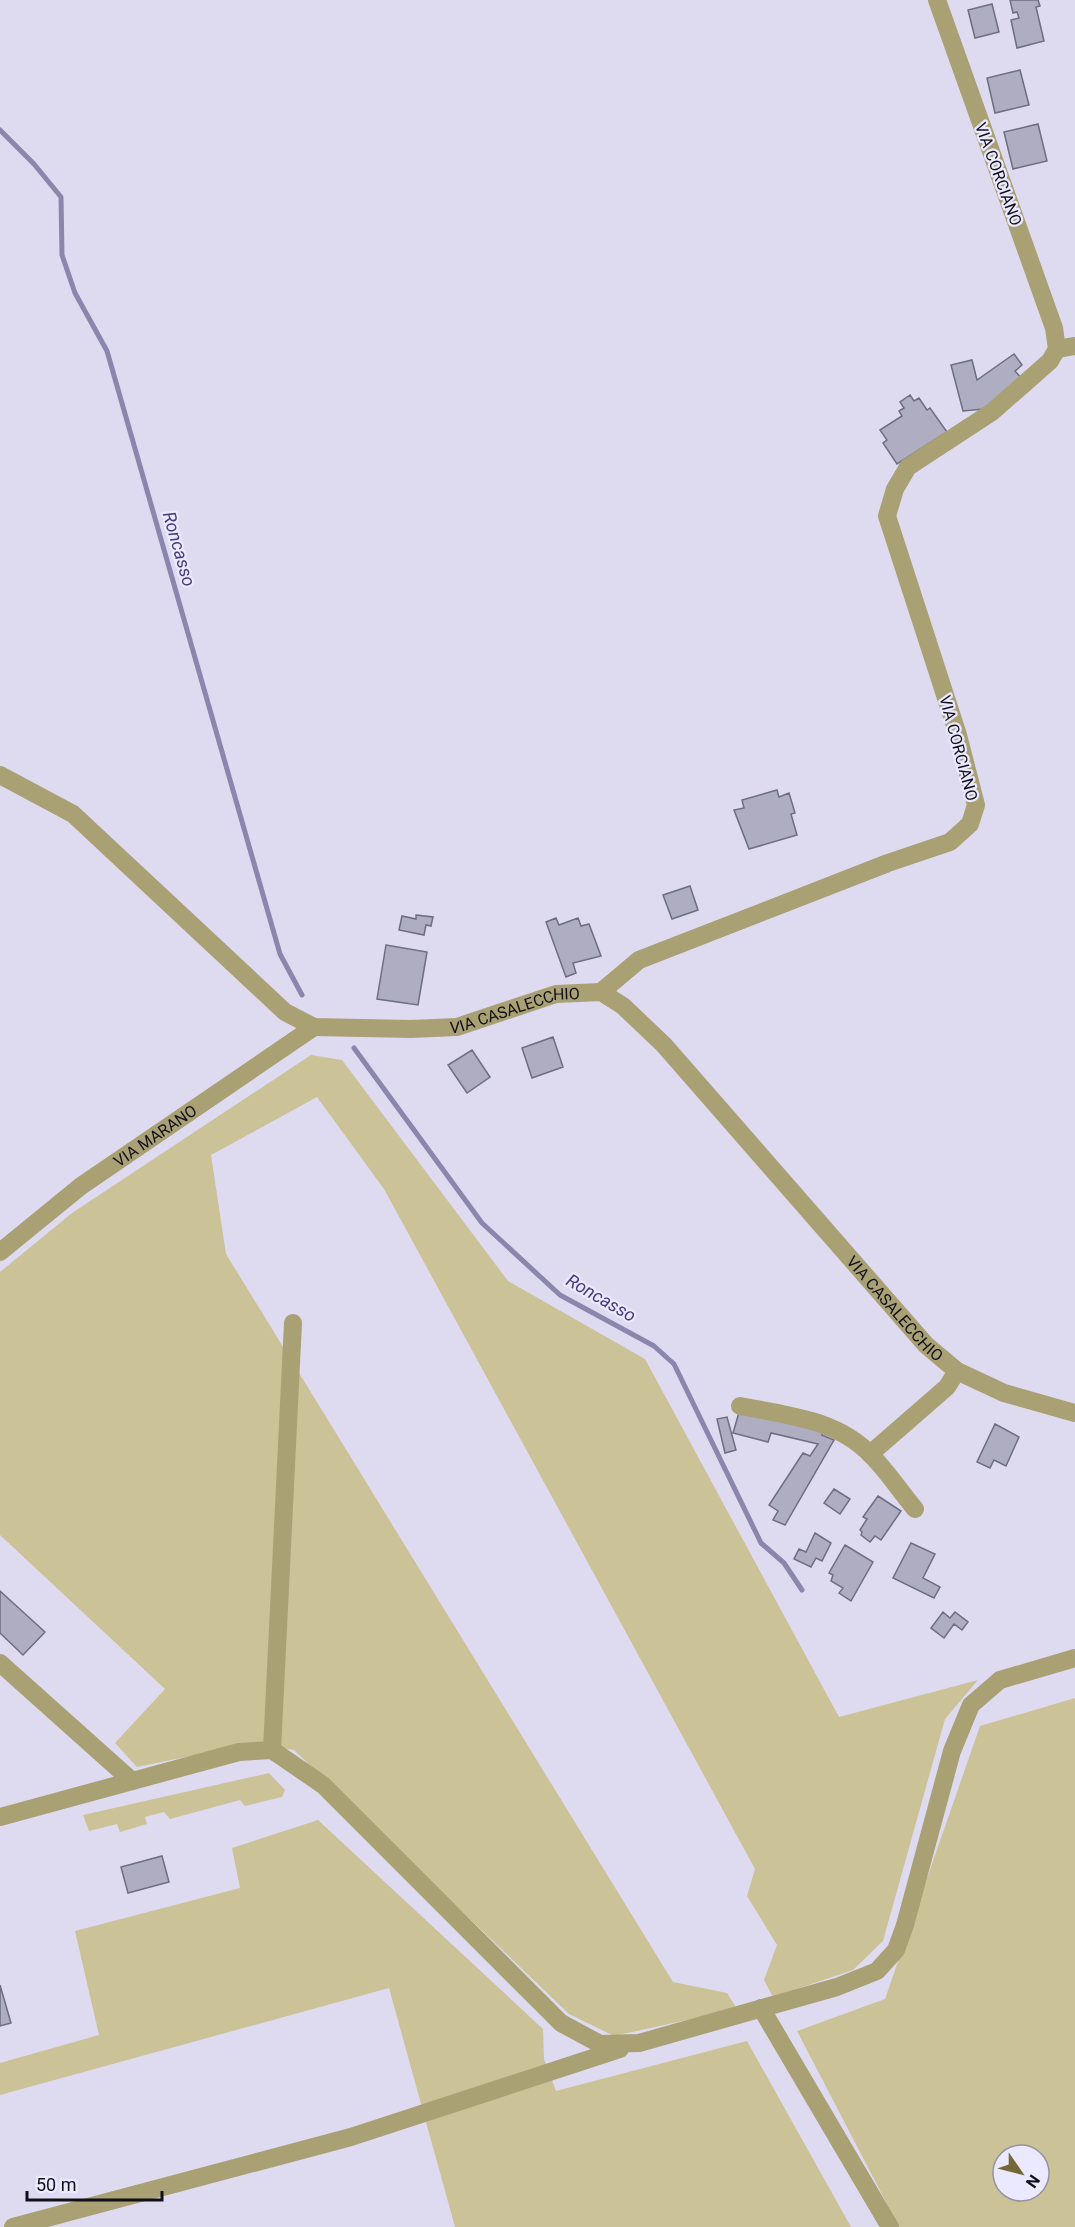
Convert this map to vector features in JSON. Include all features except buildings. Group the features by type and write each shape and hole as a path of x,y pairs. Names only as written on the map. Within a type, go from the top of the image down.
{"street":[{"name":"VIA CORCIANO","path":"601,992 639,960 888,863 950,842 970,824 976,805 961,745 887,516 895,489 908,467 993,412 1050,362 1057,350 1054,328 937,0"},
{"path":"1057,350 1075,346"},
{"name":"VIA CASALECCHIO","path":"0,775 73,814 285,1012 314,1027 411,1029 457,1027 556,994 601,992 623,1006 664,1045 926,1345 957,1371 1004,1393 1075,1413"},
{"name":"VIA MARANO","path":"0,1252 81,1185 314,1027"},
{"path":"272,1750 293,1323"},
{"name":"VIA CASALECCHIO","path":"870,1454 947,1387 957,1371"},
{"path":"740,1406 813,1420 849,1437 870,1454 915,1509"},
{"path":"13,2227 351,2137 639,2043 837,1988 878,1971 896,1950 905,1925 952,1751 971,1705 1000,1680 1075,1658"},
{"path":"2,1666 132,1781"},
{"path":"0,1817 239,1752 272,1750 322,1785 561,2023 600,2044 639,2043"},
{"path":"761,2008 890,2227"}],"shaded area":[{"path":"311,1055 342,1060 508,1281 645,1359 839,1717 978,1680 945,1719 883,1941 853,1970 773,1997 764,1980 777,1945 747,1896 755,1869 384,1189 317,1097 211,1155 226,1254 673,1982 727,1993 737,2009 614,2036 569,2014 294,1750 253,1743 137,1767 115,1743 165,1689 0,1535 0,1272 72,1213"},
{"path":"1075,1698 1075,2227 899,2227 797,2031 885,1999 980,1726"},
{"path":"269,1773 285,1790 282,1797 245,1806 240,1800 170,1819 164,1812 145,1817 147,1824 120,1832 117,1824 89,1831 83,1815"},
{"path":"318,1820 543,2029 544,2059 556,2091 747,2041 851,2227 455,2227 389,1988 0,2095 0,2063 99,2035 75,1931 240,1888 232,1848"}],"waterway":[{"name":"Roncasso","path":"0,130 34,164 61,197 62,255 75,293 107,351 280,954 302,995"},
{"name":"Roncasso","path":"354,1048 482,1223 560,1295 654,1346 674,1364 761,1543 784,1563 802,1590"}]}
